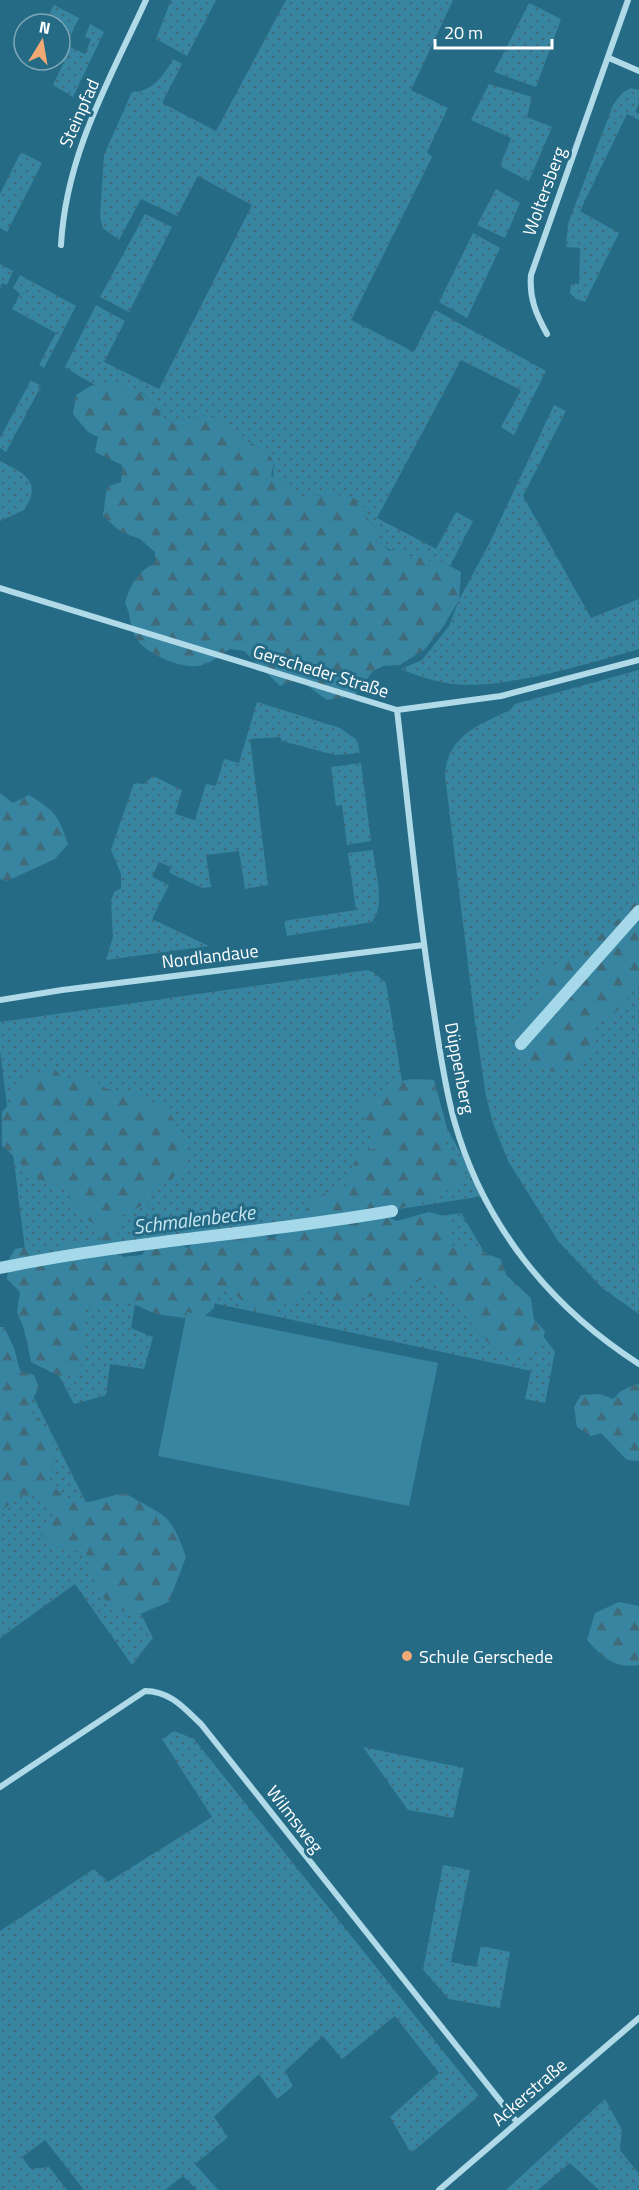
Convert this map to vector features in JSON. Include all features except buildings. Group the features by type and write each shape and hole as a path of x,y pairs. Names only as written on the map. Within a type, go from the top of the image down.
{"street":[{"name":"Steinpfad","path":"61,245 65,202 75,160 146,0"},
{"name":"Woltersberg","path":"547,334 536,313 530,290 531,275 628,0"},
{"path":"609,58 639,72"},
{"name":"Gerscheder Straße","path":"0,588 398,710 501,696 639,660"},
{"name":"Düppenberg","path":"398,710 424,945 446,1089 468,1164 516,1249 553,1296 584,1325 639,1364"},
{"name":"Nordlandaue","path":"0,1000 424,945"},
{"name":"Wilmsweg","path":"0,1787 145,1691 158,1691 172,1697 201,1724 517,2122"},
{"name":"Ackerstraße","path":"439,2190 639,2018"}],"green space":[{"path":"171,0 216,0 187,56 156,39"},
{"path":"286,0 453,0 411,90 448,108 427,152 432,157 351,320 414,352 435,310 546,371 514,435 501,427 521,390 461,360 377,518 436,549 456,512 473,521 450,566 439,560 432,564 398,554 381,543 376,544 379,534 358,505 341,498 334,489 327,488 325,497 319,495 304,499 293,486 273,477 274,462 266,451 241,438 226,423 207,415 166,421 144,394 132,389 95,384 65,367 96,305 125,321 104,362 159,389 252,205 198,176 177,216 141,199 119,240 103,228 100,218 104,155 132,92 146,89 157,82 173,59 182,64 162,103 216,131"},
{"path":"529,3 561,19 536,87 494,72"},
{"path":"54,5 67,12 50,12"},
{"path":"72,14 79,18 72,33"},
{"path":"90,24 104,32 73,97 53,85 59,72 72,72 72,48 85,54 91,39 85,37"},
{"path":"489,84 532,97 527,117 552,127 529,181 500,166 511,138 471,120"},
{"path":"631,88 639,90 639,104 635,112 639,114 639,120 627,114 580,211 619,233 585,302 576,299 570,293 571,284 579,284 580,248 566,247 568,224 613,105 622,93"},
{"path":"21,152 42,163 7,232 0,228 0,194"},
{"path":"496,189 520,203 505,238 477,225"},
{"path":"145,214 172,227 129,312 100,297"},
{"path":"473,233 500,248 467,318 439,302"},
{"path":"0,264 13,271 7,285 2,283 0,289"},
{"path":"20,275 76,306 44,368 39,365 56,333 12,309 20,294 13,288"},
{"path":"31,380 41,386 6,452 0,448 0,438"},
{"path":"94,384 137,390 151,401 166,421 207,415 227,423 241,438 266,451 274,462 271,476 293,486 303,498 311,494 325,497 327,487 334,489 341,498 354,497 358,505 369,509 365,515 379,534 376,543 381,543 389,551 398,549 402,553 405,551 412,559 423,554 432,564 439,560 461,572 459,600 443,627 425,649 400,665 383,666 373,671 354,696 327,700 298,679 280,686 244,651 230,649 202,665 186,666 166,660 148,650 134,634 125,603 136,579 155,563 155,552 140,539 121,532 103,516 107,487 121,482 122,465 95,452 98,437 88,432 73,414 76,395"},
{"path":"554,405 566,411 523,496 591,618 639,599 639,649 547,674 474,685 447,683 401,669 422,660 449,626 459,600 490,542"},
{"path":"0,461 23,474 31,485 32,492 24,510 0,521"},
{"path":"639,670 639,1314 602,1288 558,1241 508,1161 493,1123 486,1096 475,1022 445,776 451,751 458,742 476,727 510,710 515,704"},
{"path":"257,702 340,728 357,740 360,753 335,755 282,741 280,737 250,739 268,885 245,889 239,851 206,855 211,887 202,888 174,875 169,872 171,867 159,862 152,877 169,885 152,919 209,946 106,960 113,937 111,901 114,892 121,888 121,874 111,850 134,783 144,784 153,776 182,790 175,814 195,820 206,784 216,786 224,759 239,763"},
{"path":"361,763 371,841 347,845 342,805 336,806 331,767"},
{"path":"0,793 13,803 29,795 45,806 55,815 68,844 55,859 7,881 0,879"},
{"path":"373,850 379,897 376,915 372,922 287,936 284,921 356,910 348,853"},
{"path":"639,888 639,985 617,1011 598,1025 592,1039 592,1048 574,1066 557,1072 542,1070 528,1063 518,1053 511,1030 542,997 539,989 544,970 569,959 585,961 584,953 594,942 610,925 629,913 633,895"},
{"path":"367,970 386,983 402,1081 447,1128 484,1196 288,1226 247,1228 26,1257 0,1050 0,1022"},
{"path":"53,1067 65,1080 86,1075 107,1089 145,1094 149,1108 163,1105 186,1136 183,1172 154,1188 150,1202 120,1216 115,1246 123,1257 142,1255 155,1236 169,1238 187,1248 208,1233 247,1228 272,1239 300,1218 314,1197 345,1187 357,1158 374,1149 362,1107 395,1083 411,1079 434,1080 447,1128 445,1149 468,1177 460,1184 440,1194 385,1216 397,1221 429,1212 441,1215 447,1224 453,1248 469,1248 501,1259 506,1275 531,1298 534,1320 545,1331 541,1351 526,1359 491,1346 434,1282 414,1279 389,1292 361,1297 351,1309 340,1310 324,1290 303,1291 273,1313 251,1307 234,1293 221,1288 215,1289 214,1308 200,1320 156,1314 122,1299 107,1312 84,1307 83,1356 78,1374 61,1377 31,1362 24,1329 17,1312 20,1292 7,1279 9,1259 15,1249 31,1246 38,1260 52,1260 62,1245 71,1240 101,1240 97,1225 84,1218 63,1186 36,1177 2,1146 2,1112 25,1079"},
{"path":"461,1213 497,1274 555,1352 545,1403 525,1399 531,1371 138,1287 131,1328 153,1337 144,1369 110,1364 106,1395 74,1404 55,1368 21,1271"},
{"path":"187,1312 438,1363 409,1506 158,1456"},
{"path":"0,1327 4,1327 14,1348 20,1371 34,1375 39,1388 32,1400 32,1413 43,1425 57,1454 49,1477 57,1490 65,1498 82,1503 125,1493 164,1516 175,1530 186,1557 169,1602 140,1614 123,1609 104,1598 96,1585 84,1550 60,1549 41,1535 57,1515 43,1497 18,1496 2,1511 0,1534"},
{"path":"0,1329 153,1638 132,1665 75,1584 0,1638"},
{"path":"636,1384 639,1385 639,1461 627,1460 601,1433 591,1436 577,1427 574,1407 581,1395 600,1394 613,1399 621,1391"},
{"path":"619,1602 639,1606 639,1665 616,1663 598,1652 587,1640 595,1613"},
{"path":"174,1731 194,1739 479,2096 411,2153 390,2117 439,2073 395,2016 342,2059 323,2036 285,2071 293,2086 277,2099 259,2074 214,2117 228,2137 195,2164 218,2190 197,2190 183,2176 165,2190 84,2190 45,2140 22,2157 31,2169 49,2167 67,2190 0,2190 0,1931 94,1869 108,1882 212,1817 162,1739"},
{"path":"363,1747 464,1768 453,1818 408,1810"},
{"path":"443,1865 470,1870 451,1962 476,1967 481,1946 510,1952 500,2008 449,1999 423,1970"},
{"path":"605,2099 622,2130 620,2150 639,2174 639,2190 599,2190 570,2163 538,2190 506,2190"}],"waterway":[{"name":"Schmalenbecke","path":"521,1044 639,911"},
{"name":"Schmalenbecke","path":"0,1268 97,1251 392,1211"}],"place":[{"name":"Schule Gerschede","path":"407,1656"}]}
